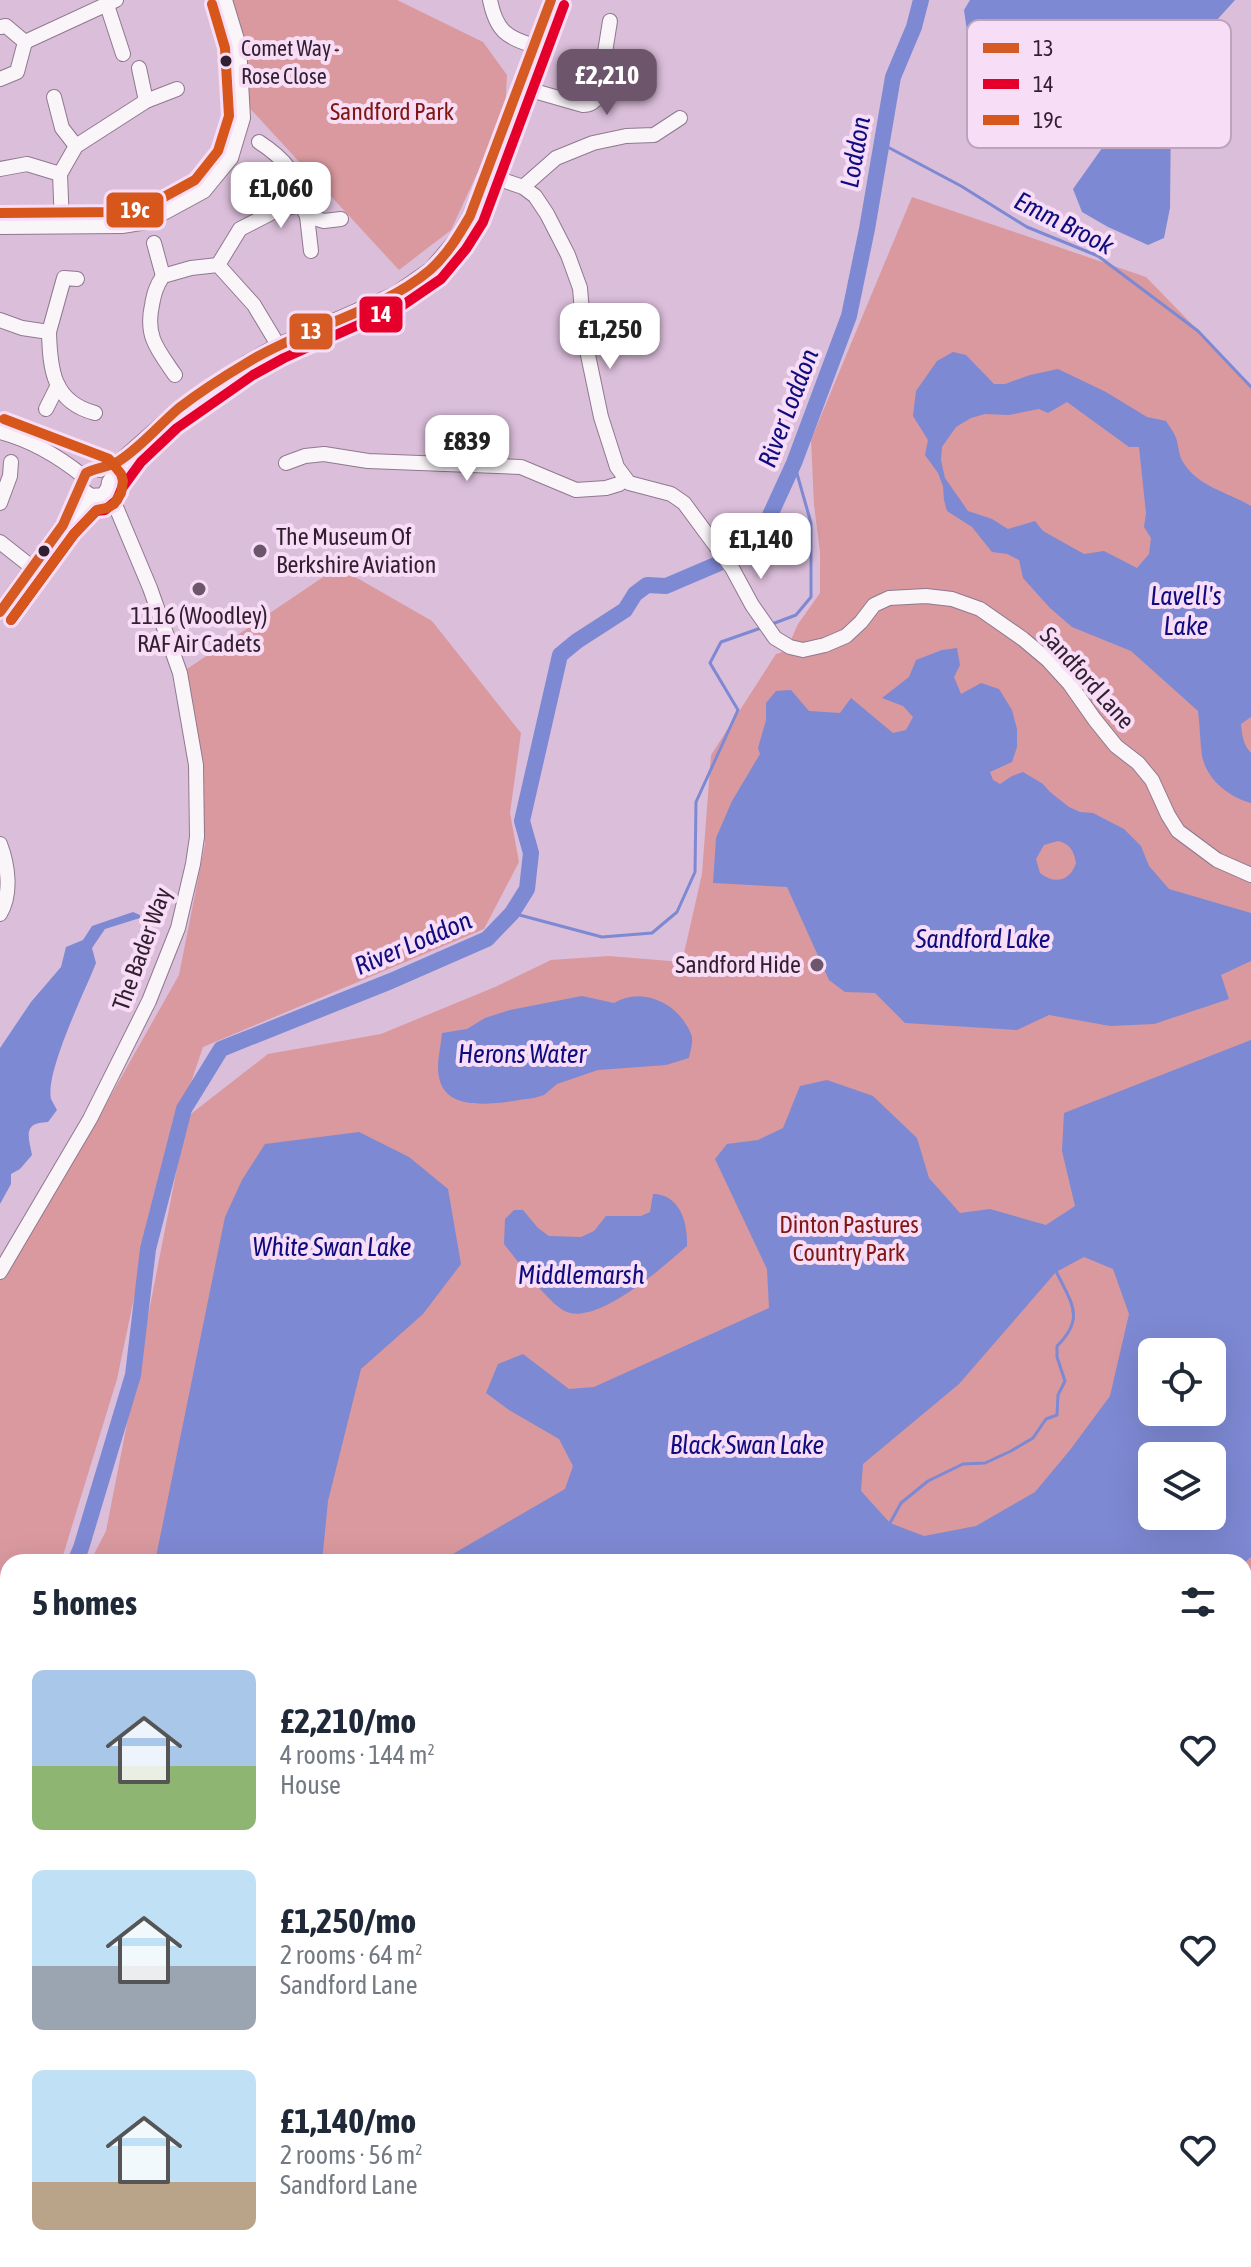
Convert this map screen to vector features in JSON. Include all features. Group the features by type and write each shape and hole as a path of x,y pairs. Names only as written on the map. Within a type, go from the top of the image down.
{"street":[{"path":"0,227 122,226 147,222 204,191 231,158 243,118 239,46 225,0"},
{"path":"490,0 502,32 535,46"},
{"path":"0,612 95,483 181,407 278,345 395,294 431,269 464,227 487,175 551,0"},
{"path":"25,42 112,2 123,54"},
{"path":"0,27 6,26 25,42"},
{"path":"520,87 583,105 595,102 605,27"},
{"path":"0,79 17,72 25,42"},
{"path":"139,68 156,102"},
{"path":"62,225 60,174 76,146 177,89"},
{"path":"54,97 62,128 76,146"},
{"path":"523,187 556,158 593,143 626,136 654,135 680,118"},
{"path":"259,142 276,153 291,171 300,192 311,251"},
{"path":"0,169 27,164 60,174"},
{"path":"286,463 305,456 324,454 368,461 521,467 576,490 606,488 625,479 617,467 601,417 584,336 580,288 568,255 535,196 523,187 487,175"},
{"path":"218,265 240,229 277,210 304,211 324,221 341,219"},
{"path":"154,243 163,276"},
{"path":"218,265 254,305 278,345"},
{"path":"175,375 162,346 149,333 156,286 163,276 218,265"},
{"path":"64,278 49,332 50,364 78,409 95,413"},
{"path":"0,320 22,328 49,332"},
{"path":"46,409 64,387"},
{"name":"The Bader Way","path":"0,432 17,436 52,453 95,483 121,523 150,588 180,673 196,765 198,810 193,864 178,928 163,970 90,1119 0,1272"},
{"path":"0,503 14,473"},
{"name":"Sandford Lane","path":"625,479 637,486 671,494 684,503 732,568 758,615 775,638 790,647 803,650 846,636 874,605 889,598 926,596 952,599 980,609 1023,639 1069,683 1116,746 1138,763 1152,780 1178,831 1217,860 1251,875"},
{"path":"0,542 33,568"},
{"path":"0,844 5,858 7,888 0,914"}],"green space":[{"name":"Sandford Park","path":"232,0 397,0 483,42 507,75 505,113 451,230 399,270 245,103"},
{"name":"Dinton Pastures Country Park","path":"912,197 1146,277 1251,385 1251,1554 94,1554 106,1531 187,1117 268,1054 381,1034 495,987 551,960 609,956 682,962 702,874 711,755 776,654 786,651 798,624 820,593 820,552 811,440"},
{"path":"338,567 432,621 521,733 510,813 519,862 484,929 203,1047 160,1174 117,1379 63,1554 0,1554 0,1281 92,1129 179,975 205,844 187,669"}],"water":[{"path":"970,0 1235,0 1217,20 967,20 967,31 964,10"},
{"path":"1102,148 1171,148 1170,208 1164,238 1148,245 1082,212 1073,189"},
{"name":"Lavell's Lake","path":"953,352 966,355 994,384 1005,384 1058,369 1106,392 1147,417 1166,421 1175,436 1181,459 1189,470 1205,483 1251,506 1251,717 1241,724 1242,735 1251,753 1251,803 1227,792 1209,773 1202,756 1198,711 1131,651 1072,627 1023,578 1019,560 992,552 972,527 947,511 938,473 925,455 928,440 913,416 916,391 937,361","holes":["1067,402 1129,447 1139,447 1146,513 1144,527 1151,538 1149,554 1137,568 1104,551 1084,554 1043,531 1035,521 1008,529 992,519 968,511 945,478 941,460 942,447 956,427 971,418 1039,409 1048,413"]},
{"name":"Sandford Lake","path":"957,648 960,665 954,677 961,694 981,683 999,689 1012,710 1017,729 1017,747 1012,762 990,772 993,780 1000,784 1023,772 1043,784 1069,807 1093,813 1124,829 1141,846 1149,866 1169,889 1251,913 1251,961 1221,975 1229,999 1154,1024 1110,1026 1049,1015 1017,1030 905,1023 875,993 845,992 829,980 787,887 713,883 716,838 732,801 760,754 758,748 766,720 766,703 776,691 791,690 809,711 840,713 851,698 893,733 906,730 913,717 903,706 882,698 909,677 916,660","holes":["1058,841 1071,849 1076,863 1070,874 1056,880 1040,873 1036,859 1044,845"]},
{"path":"133,912 140,918 105,929 92,948 96,963 54,1070 51,1099 57,1110 48,1122 34,1125 29,1131 32,1155 11,1174 11,1184 0,1204 0,1048 31,1002 61,967 66,947 83,940 92,926"},
{"name":"Herons Water","path":"582,996 614,1003 634,996 645,997 665,1004 681,1017 690,1032 692,1043 689,1058 666,1065 598,1070 557,1084 544,1095 508,1102 465,1102 453,1098 444,1090 438,1072 442,1033 467,1029 485,1018 510,1010"},
{"name":"Black Swan Lake","path":"1251,1040 1251,1554 453,1554 565,1489 573,1466 559,1439 486,1393 498,1364 523,1354 569,1389 594,1387 769,1308 767,1269 715,1159 727,1144 758,1140 783,1128 800,1086 827,1080 873,1096 917,1138 929,1178 960,1213 990,1209 1046,1225 1075,1206 1062,1151 1064,1113","holes":["1084,1257 1113,1269 1129,1314 1110,1396 1035,1492 976,1526 924,1536 890,1523 861,1491 863,1464 959,1384 1056,1272"]},
{"name":"White Swan Lake","path":"359,1132 409,1157 448,1189 461,1264 423,1314 361,1369 328,1501 323,1554 157,1554 225,1217 242,1180 265,1144"},
{"name":"Middlemarsh","path":"653,1194 662,1195 676,1204 684,1219 687,1246 630,1291 596,1310 580,1313 560,1308 504,1244 505,1219 514,1210 523,1210 549,1236 581,1237 594,1231 606,1216 641,1216 650,1212"}],"waterway":[{"name":"River Loddon","path":"78,1554 133,1375 148,1249 184,1109 221,1049 487,939 512,913 527,889 531,853 522,821 560,655 625,610 635,594 647,585 666,586 755,548 794,463 849,316 893,77 914,27 921,0"},
{"name":"Emm Brook","path":"882,144 961,186 1027,227 1098,256 1198,331 1251,387"},
{"path":"772,624 796,615 811,597 811,523 794,463"},
{"path":"512,913 602,937 652,933 677,912 695,872 696,802 738,710 710,663 721,642 761,628"},
{"path":"890,1523 901,1503 928,1481 963,1464 985,1463 1011,1451 1033,1438 1046,1419 1057,1415 1058,1395 1065,1381 1057,1357 1057,1346 1071,1327 1073,1310 1056,1271"}],"transit line":[{"name":"13","path":"0,612 63,525 86,473 119,461 179,408 237,369 267,351 388,298 410,285 442,258 470,216 551,0"},
{"name":"19c","path":"0,213 121,212 142,209 195,180 218,151 229,116 225,48 212,4"},
{"name":"14","path":"11,620 74,534 96,511 105,510 117,500 141,462 177,428 253,375 403,305 441,279 483,222 564,5"},
{"name":"19c","path":"4,419 109,459 123,481 121,493 114,504 97,510 74,534 11,620"}],"place":[{"name":"Comet Way - Rose Close","path":"226,61"},
{"name":"The Museum Of Berkshire Aviation","path":"260,551"},
{"name":"1116 (Woodley) RAF Air Cadets","path":"199,589"},
{"name":"Sandford Hide","path":"817,965"}],"water label":[{"name":"Loddon","path":"855,152"}]}
